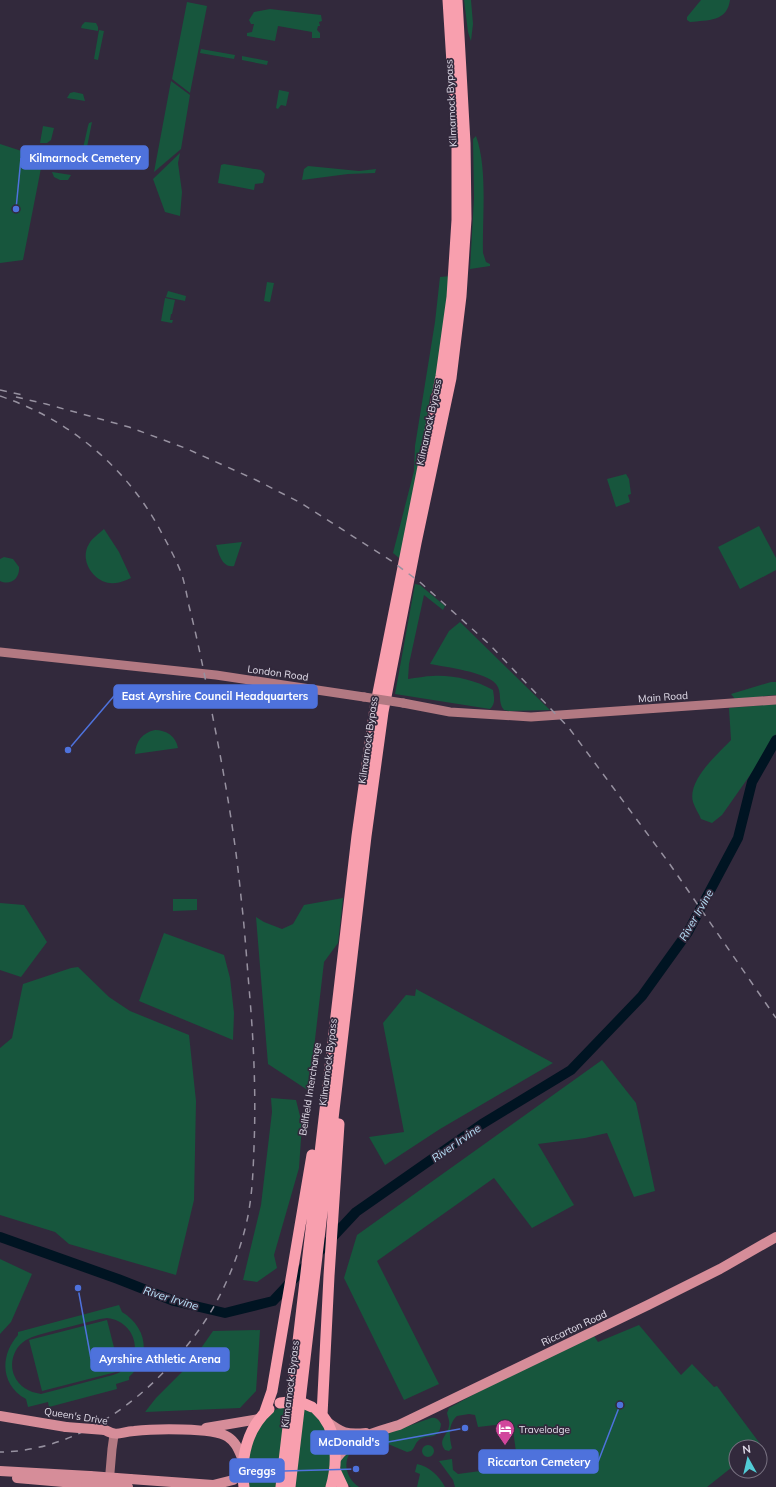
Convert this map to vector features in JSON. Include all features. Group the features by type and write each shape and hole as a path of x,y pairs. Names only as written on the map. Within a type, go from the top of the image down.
{"highway":[{"name":"Kilmarnock Bypass","path":"290,1487 322,1212 347,963 357,836 375,708 441,376 452,297 456,220 457,142 448,0"},
{"name":"Kilmarnock Bypass","path":"281,1487 312,1224 383,712 416,543 451,378 461,296 466,219 465,143 457,0"},
{"name":"Bellfield Interchange","path":"244,1487 242,1473 243,1460 249,1437 261,1416 272,1391 310,1172 327,1056 347,963"},
{"path":"331,1487 335,1465 333,1440 324,1418 328,1276 334,1199 347,963"},
{"path":"261,1416 272,1407 280,1403 298,1401 312,1407 324,1418"},
{"path":"335,1465 343,1487"}],"main road":[{"name":"London Road","path":"0,652 216,676 364,697 450,712 531,718 551,716"},
{"name":"Main Road","path":"551,716 776,700"},
{"name":"Riccarton Road","path":"335,1465 344,1449 352,1442 378,1431 399,1425 610,1324 720,1269 776,1237"},
{"name":"Queen's Drive","path":"0,1416 66,1427 105,1430 114,1435 134,1431 196,1430 217,1433 229,1437 236,1445 243,1460"},
{"name":"Queen's Drive","path":"196,1430 261,1416"},
{"name":"Riccarton Road","path":"324,1418 339,1430 352,1434 378,1431"},
{"path":"109,1487 114,1435"},
{"path":"0,1471 130,1484 213,1485 233,1480 242,1473"},
{"path":"0,1477 88,1480"}],"green space":[{"path":"464,0 471,0 473,24 471,41 468,32"},
{"path":"701,0 730,0 728,7 721,16 710,20 690,22 687,20 687,17"},
{"path":"187,2 207,6 190,93 172,79"},
{"path":"270,9 321,15 322,21 319,22 320,26 318,26 317,30 320,33 320,38 312,38 312,32 278,26 275,41 247,36 247,33 252,32 254,24 251,24 249,20 254,12"},
{"path":"85,22 96,23 98,31 81,28"},
{"path":"99,30 104,31 98,60 94,59"},
{"path":"201,49 235,55 234,59 200,53"},
{"path":"242,56 268,61 267,65 242,60"},
{"path":"171,81 190,95 181,149 154,172"},
{"path":"279,90 289,92 286,106 281,105 278,109 276,108"},
{"path":"74,92 83,94 85,101 67,98 70,93"},
{"path":"92,122 84,162 81,157 88,126 89,123"},
{"path":"43,126 54,128 51,140 47,143 40,143"},
{"path":"476,136 480,149 484,194 483,253 486,262 490,264 490,266 470,269 474,198 473,139"},
{"path":"0,144 43,158 23,260 0,263"},
{"path":"180,153 178,163 182,192 180,216 165,212 153,179"},
{"path":"224,164 261,170 265,174 263,183 255,184 254,190 218,183 221,165"},
{"path":"308,166 359,171 376,169 375,173 348,174 302,180 304,169"},
{"path":"52,172 71,175 68,180 60,180 54,177"},
{"path":"451,276 439,379 430,396 426,427 419,455 418,476 408,530 399,558 393,553 414,471 415,446 435,322 440,277"},
{"path":"267,282 274,283 270,302 264,301"},
{"path":"168,291 186,296 185,301 166,297"},
{"path":"165,298 175,300 170,320 173,320 172,323 161,321"},
{"path":"626,474 629,479 631,494 628,495 630,502 616,507 607,479"},
{"path":"759,526 776,558 776,570 740,589 718,547"},
{"path":"104,529 119,552 131,578 118,583 110,583 98,578 89,569 86,550 92,540"},
{"path":"242,542 234,566 224,563 216,545"},
{"path":"4,557 13,559 19,567 18,575 11,582 0,581 0,559"},
{"path":"415,584 420,585 445,606 443,610 424,595 409,664 408,679 430,676 448,676 479,683 493,690 494,702 490,709 395,694"},
{"path":"460,622 550,710 504,710 501,704 498,687 491,680 475,673 430,664 449,631"},
{"path":"771,682 776,682 776,695 735,699 731,694"},
{"path":"776,704 776,734 770,741 755,768 722,815 712,823 701,819 693,802 692,794 699,776 731,740 729,708"},
{"path":"155,730 170,734 175,740 178,748 135,754 140,738 150,731"},
{"path":"343,898 338,943 324,962 309,1091 268,1064 256,917 282,929 293,924 304,905"},
{"path":"173,899 197,899 197,910 173,911"},
{"path":"0,903 24,905 47,942 21,977 0,970"},
{"path":"164,933 224,955 230,978 234,1013 233,1040 139,1001"},
{"path":"78,967 109,997 130,1011 189,1035 196,1101 194,1200 176,1275 69,1244 55,1232 0,1215 0,1048 12,1038 23,984"},
{"path":"416,989 553,1063 440,1129 385,1165 369,1137 404,1132 383,1023 406,995 415,996"},
{"path":"602,1060 636,1103 655,1191 634,1197 607,1133 585,1138 538,1144 574,1205 532,1228 494,1178 377,1261 439,1384 404,1400 344,1278 357,1235"},
{"path":"271,1098 296,1100 302,1124 299,1168 274,1255 277,1268 257,1282 243,1280 261,1205 272,1112"},
{"path":"0,1259 32,1274 11,1322 0,1334"},
{"path":"119,1305 122,1312 137,1326 144,1343 143,1352 141,1361 129,1377 129,1380 116,1384 117,1389 49,1407 48,1402 28,1407 26,1399 17,1393 7,1378 6,1360 8,1351 18,1335 18,1332","holes":["107,1318 118,1321 126,1327 132,1335 135,1344 131,1362 124,1370 113,1375 41,1394 32,1392 25,1388 16,1379 12,1360 18,1347 26,1340 40,1334 100,1319"]},
{"path":"107,1320 120,1371 42,1391 29,1340"},
{"path":"639,1325 681,1375 692,1364 714,1387 717,1386 757,1439 728,1439 728,1470 707,1487 455,1487 453,1480 439,1461 452,1459 453,1470 458,1474 518,1466 512,1423 478,1427 475,1415 469,1414 457,1416 452,1423 450,1431 452,1448 449,1451 445,1450 442,1440 449,1426 447,1413 449,1408 491,1385 594,1336 598,1342"},
{"path":"260,1330 256,1391 240,1408 145,1412 156,1398 190,1364 213,1331"},
{"path":"288,1405 278,1487 249,1487 248,1462 253,1437 266,1417 276,1410"},
{"path":"304,1406 318,1415 324,1424 327,1433 331,1460 326,1487 295,1487"},
{"path":"431,1418 439,1421 441,1424 440,1430 435,1435 419,1440 411,1451 407,1452 381,1441 350,1453 346,1462 347,1472 355,1484 359,1487 351,1487 345,1482 340,1464 341,1459 352,1446"},
{"path":"428,1445 432,1447 434,1451 432,1455 428,1457 424,1455 422,1451 424,1447"},
{"path":"417,1464 434,1472 445,1487 417,1487 420,1474 415,1472"}],"waterway":[{"name":"River Irvine","path":"0,1237 118,1279 174,1301 225,1313 273,1301 356,1212 482,1124 571,1070 642,996 688,932 738,838 752,782 776,740"}],"railway":[{"path":"0,390 23,395"},
{"path":"0,396 49,418 92,447 112,465 145,505 168,545 182,575 216,736 236,851 244,922 251,1017 255,1110 252,1188 242,1241 234,1264 219,1297 189,1344 168,1368 144,1390 119,1410 91,1427 62,1440 32,1449 0,1452"},
{"path":"16,397 129,427 185,448 256,480 301,503 393,562 421,583 489,644 569,728 669,863 776,1018"}],"place":[{"name":"Kilmarnock Cemetery","path":"16,209"},
{"name":"East Ayrshire Council Headquarters","path":"68,750"},
{"name":"Ayrshire Athletic Arena","path":"78,1288"},
{"name":"Riccarton Cemetery","path":"620,1405"},
{"name":"McDonald's","path":"465,1428"},
{"name":"Travelodge","path":"505,1446"},
{"name":"Greggs","path":"356,1469"}]}
